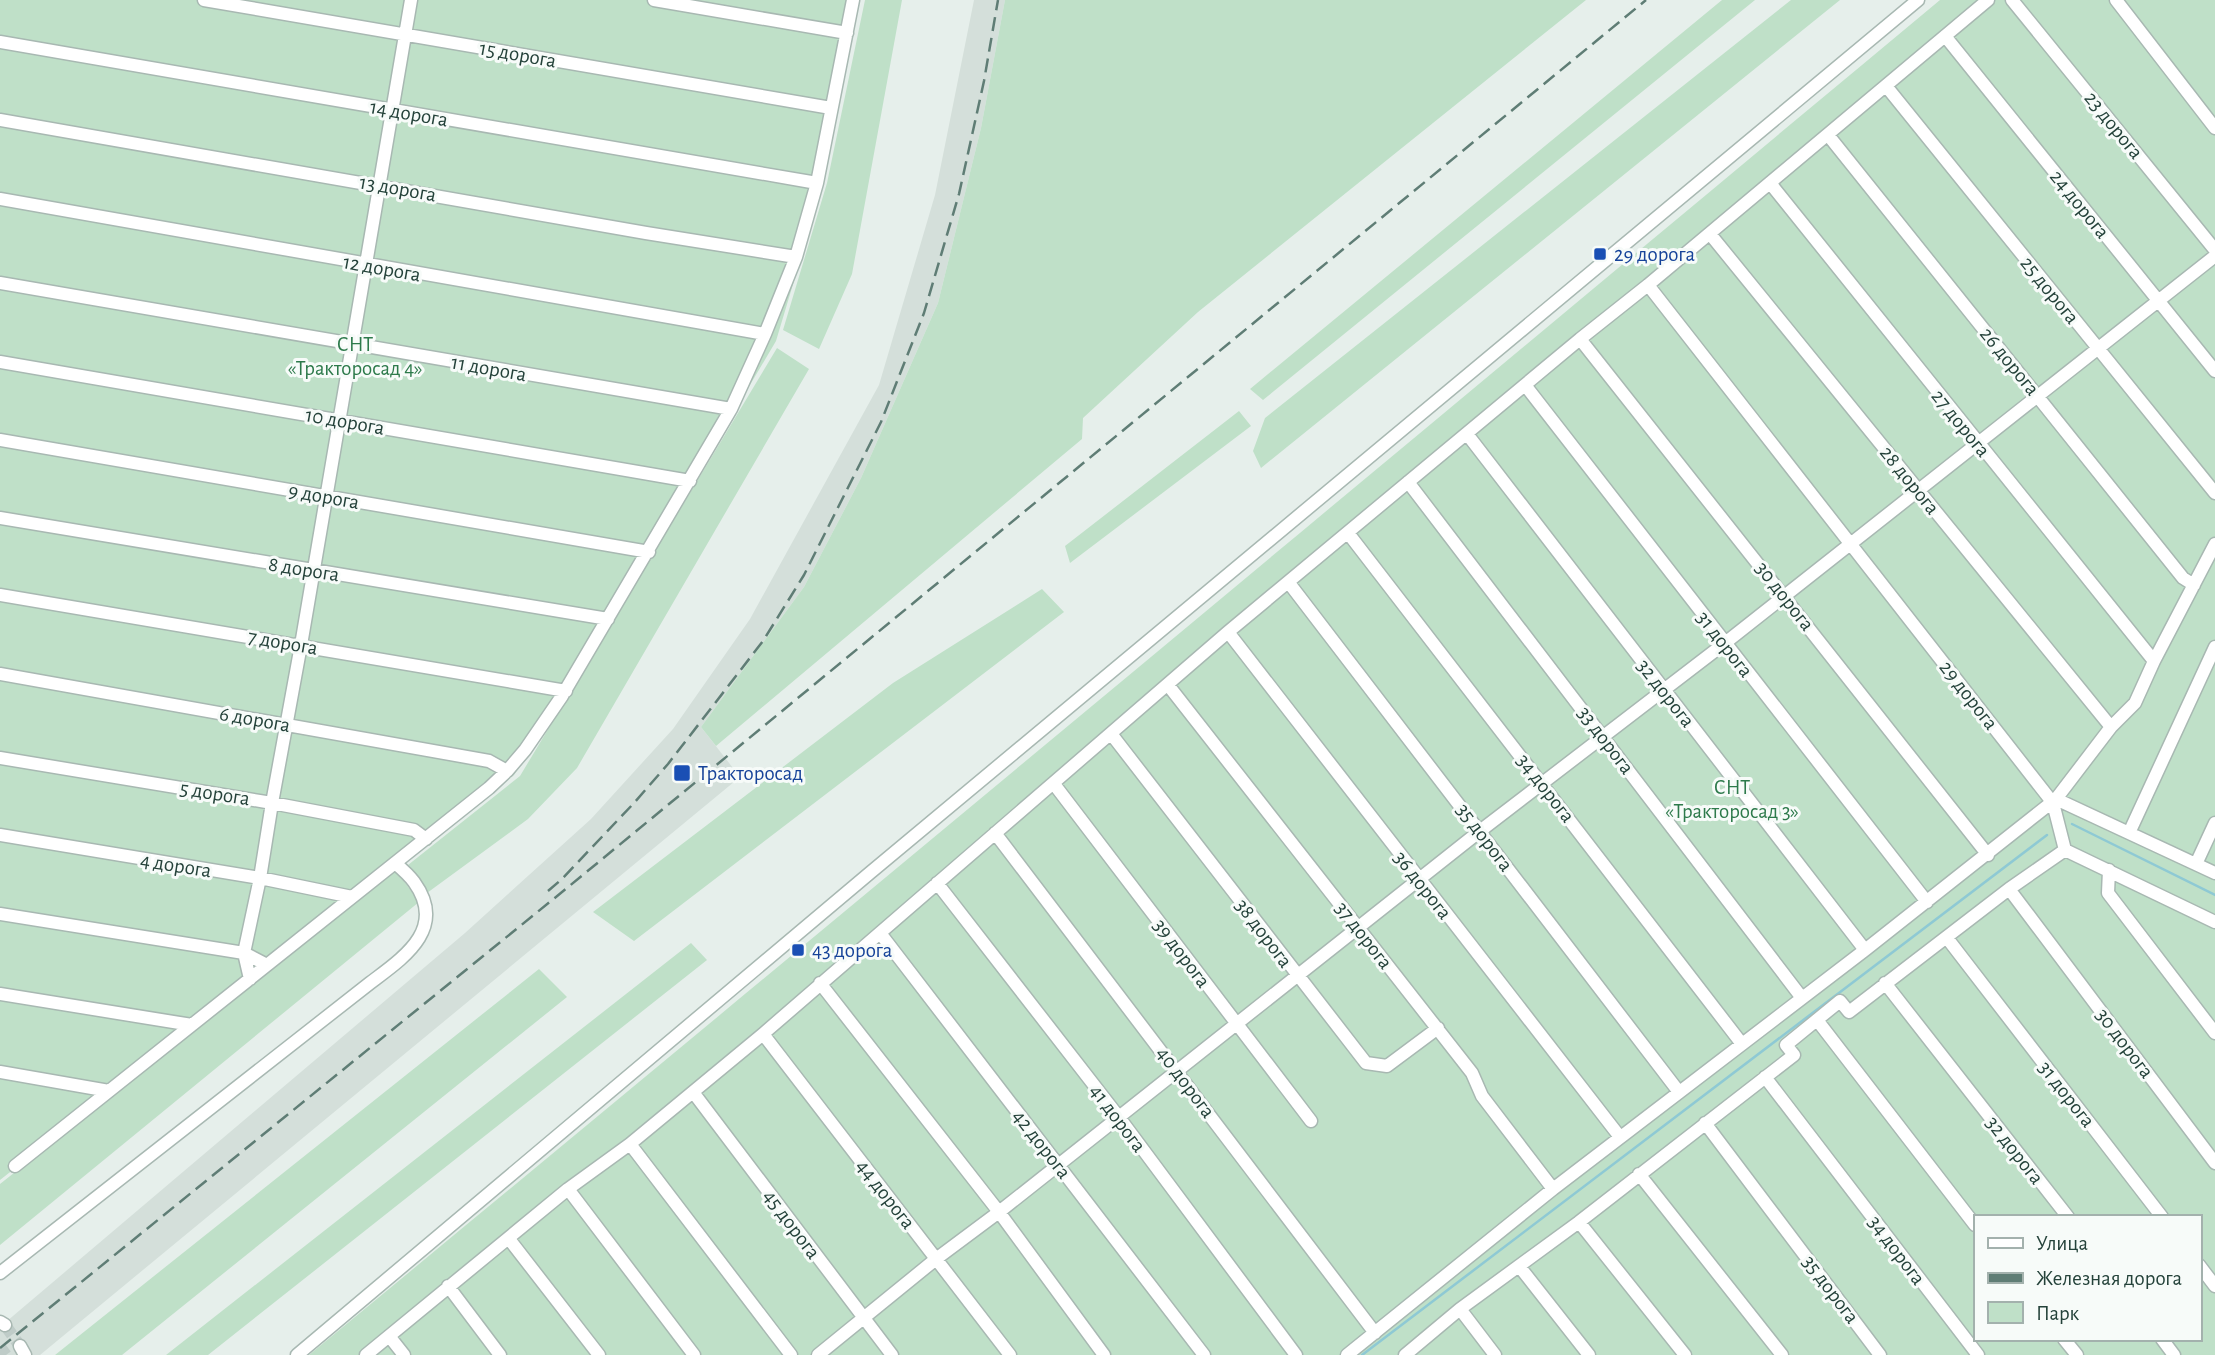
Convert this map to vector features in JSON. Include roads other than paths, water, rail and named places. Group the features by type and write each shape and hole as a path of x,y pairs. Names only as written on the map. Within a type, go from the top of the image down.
{"street":[{"name":"15 дорога","path":"204,0 831,108"},
{"path":"250,979 244,953 287,725 411,0"},
{"path":"654,0 847,33"},
{"path":"15,1166 426,838 508,771 526,750 566,691 690,481 731,409 765,334 796,257 817,183 853,0"},
{"path":"296,1355 1918,0"},
{"path":"366,1355 568,1189 630,1144 762,1034 1112,735 1228,632 1710,234 1988,0"},
{"name":"23 дорога","path":"2012,0 2215,250"},
{"path":"2116,0 2215,128"},
{"name":"24 дорога","path":"1945,36 2215,371"},
{"name":"14 дорога","path":"0,42 817,183"},
{"name":"25 дорога","path":"1886,86 2215,493"},
{"name":"13 дорога","path":"0,120 796,257"},
{"name":"26 дорога","path":"1828,135 2183,578 2194,585"},
{"name":"27 дорога","path":"1770,183 2154,661"},
{"name":"12 дорога","path":"0,199 765,334"},
{"name":"28 дорога","path":"1710,234 2112,727"},
{"path":"818,1355 1480,831 1852,544 2215,256"},
{"name":"11 дорога","path":"0,283 731,409"},
{"name":"29 дорога","path":"1648,285 2054,801 2066,850"},
{"name":"30 дорога","path":"1580,339 1988,855"},
{"name":"10 дорога","path":"0,362 690,481"},
{"name":"31 дорога","path":"1525,385 1927,902"},
{"name":"32 дорога","path":"1466,434 1865,950"},
{"name":"9 дорога","path":"0,440 649,552"},
{"name":"33 дорога","path":"1408,482 1802,998"},
{"name":"8 дорога","path":"0,518 608,619"},
{"name":"34 дорога","path":"1348,533 1742,1044"},
{"path":"1347,1355 1553,1189 1988,855 2054,801 2112,727 2135,703 2215,544"},
{"name":"35 дорога","path":"1289,583 1679,1092"},
{"name":"7 дорога","path":"0,595 566,691"},
{"name":"36 дорога","path":"1228,632 1620,1137"},
{"path":"2129,833 2215,647"},
{"name":"6 дорога","path":"0,674 489,761 508,771"},
{"name":"37 дорога","path":"1168,685 1438,1028 1472,1073 1482,1096 1553,1189"},
{"name":"38 дорога","path":"1112,735 1366,1063 1387,1066 1438,1028"},
{"name":"5 дорога","path":"0,758 272,803 414,830 426,838"},
{"name":"39 дорога","path":"1054,783 1311,1121"},
{"path":"2054,801 2215,873"},
{"path":"2196,864 2215,823"},
{"name":"40 дорога","path":"995,833 1375,1334"},
{"name":"4 дорога","path":"0,835 260,878 352,897"},
{"path":"1405,1355 1794,1055 1786,1045 1840,1001 1849,1012 2009,889 2066,850 2215,922"},
{"path":"0,1273 370,984 414,946 423,933 424,905 415,884 395,863"},
{"path":"2109,870 2108,893 2215,1033"},
{"name":"41 дорога","path":"937,883 1118,1116 1296,1355"},
{"name":"30 дорога","path":"2009,889 2215,1163"},
{"path":"0,914 244,953 267,965"},
{"name":"42 дорога","path":"880,933 1204,1355"},
{"name":"31 дорога","path":"1947,938 2160,1215"},
{"name":"32 дорога","path":"1885,983 2066,1215"},
{"path":"820,984 999,1212 1104,1355"},
{"path":"0,994 192,1025"},
{"path":"1817,1020 1974,1224"},
{"name":"44 дорога","path":"762,1034 1010,1355"},
{"path":"0,1072 109,1091"},
{"name":"34 дорога","path":"1765,1077 1978,1355"},
{"name":"45 дорога","path":"692,1092 892,1355"},
{"name":"35 дорога","path":"1705,1123 1880,1355"},
{"path":"630,1144 791,1355"},
{"path":"1639,1174 1782,1355"},
{"path":"568,1189 694,1355"},
{"path":"1578,1222 1685,1355"},
{"path":"509,1238 599,1355"},
{"path":"1519,1266 1589,1355"},
{"path":"2201,1268 2215,1286"},
{"path":"449,1286 500,1355"},
{"path":"1460,1310 1495,1355"},
{"path":"389,1336 404,1355"},
{"path":"2066,1341 2077,1355"}],"waterway":[{"path":"2072,824 2215,895"},
{"path":"1362,1355 2047,835"}],"tunnel":[{"path":"5,1325 20,1346"},
{"path":"0,1347 6,1355"}],"railway":[{"path":"548,891 668,764 763,641 804,575 881,422 924,313 959,194 984,81 998,0"},
{"path":"0,1348 567,888 1646,0"}],"place":[{"name":"29 дорога","path":"1600,254"},
{"name":"Тракторосад","path":"682,773"},
{"name":"43 дорога","path":"798,950"}],"park label":[{"name":"СНТ «Тракторосад 4»","path":"355,356"},
{"name":"СНТ «Тракторосад 3»","path":"1732,799"}]}
